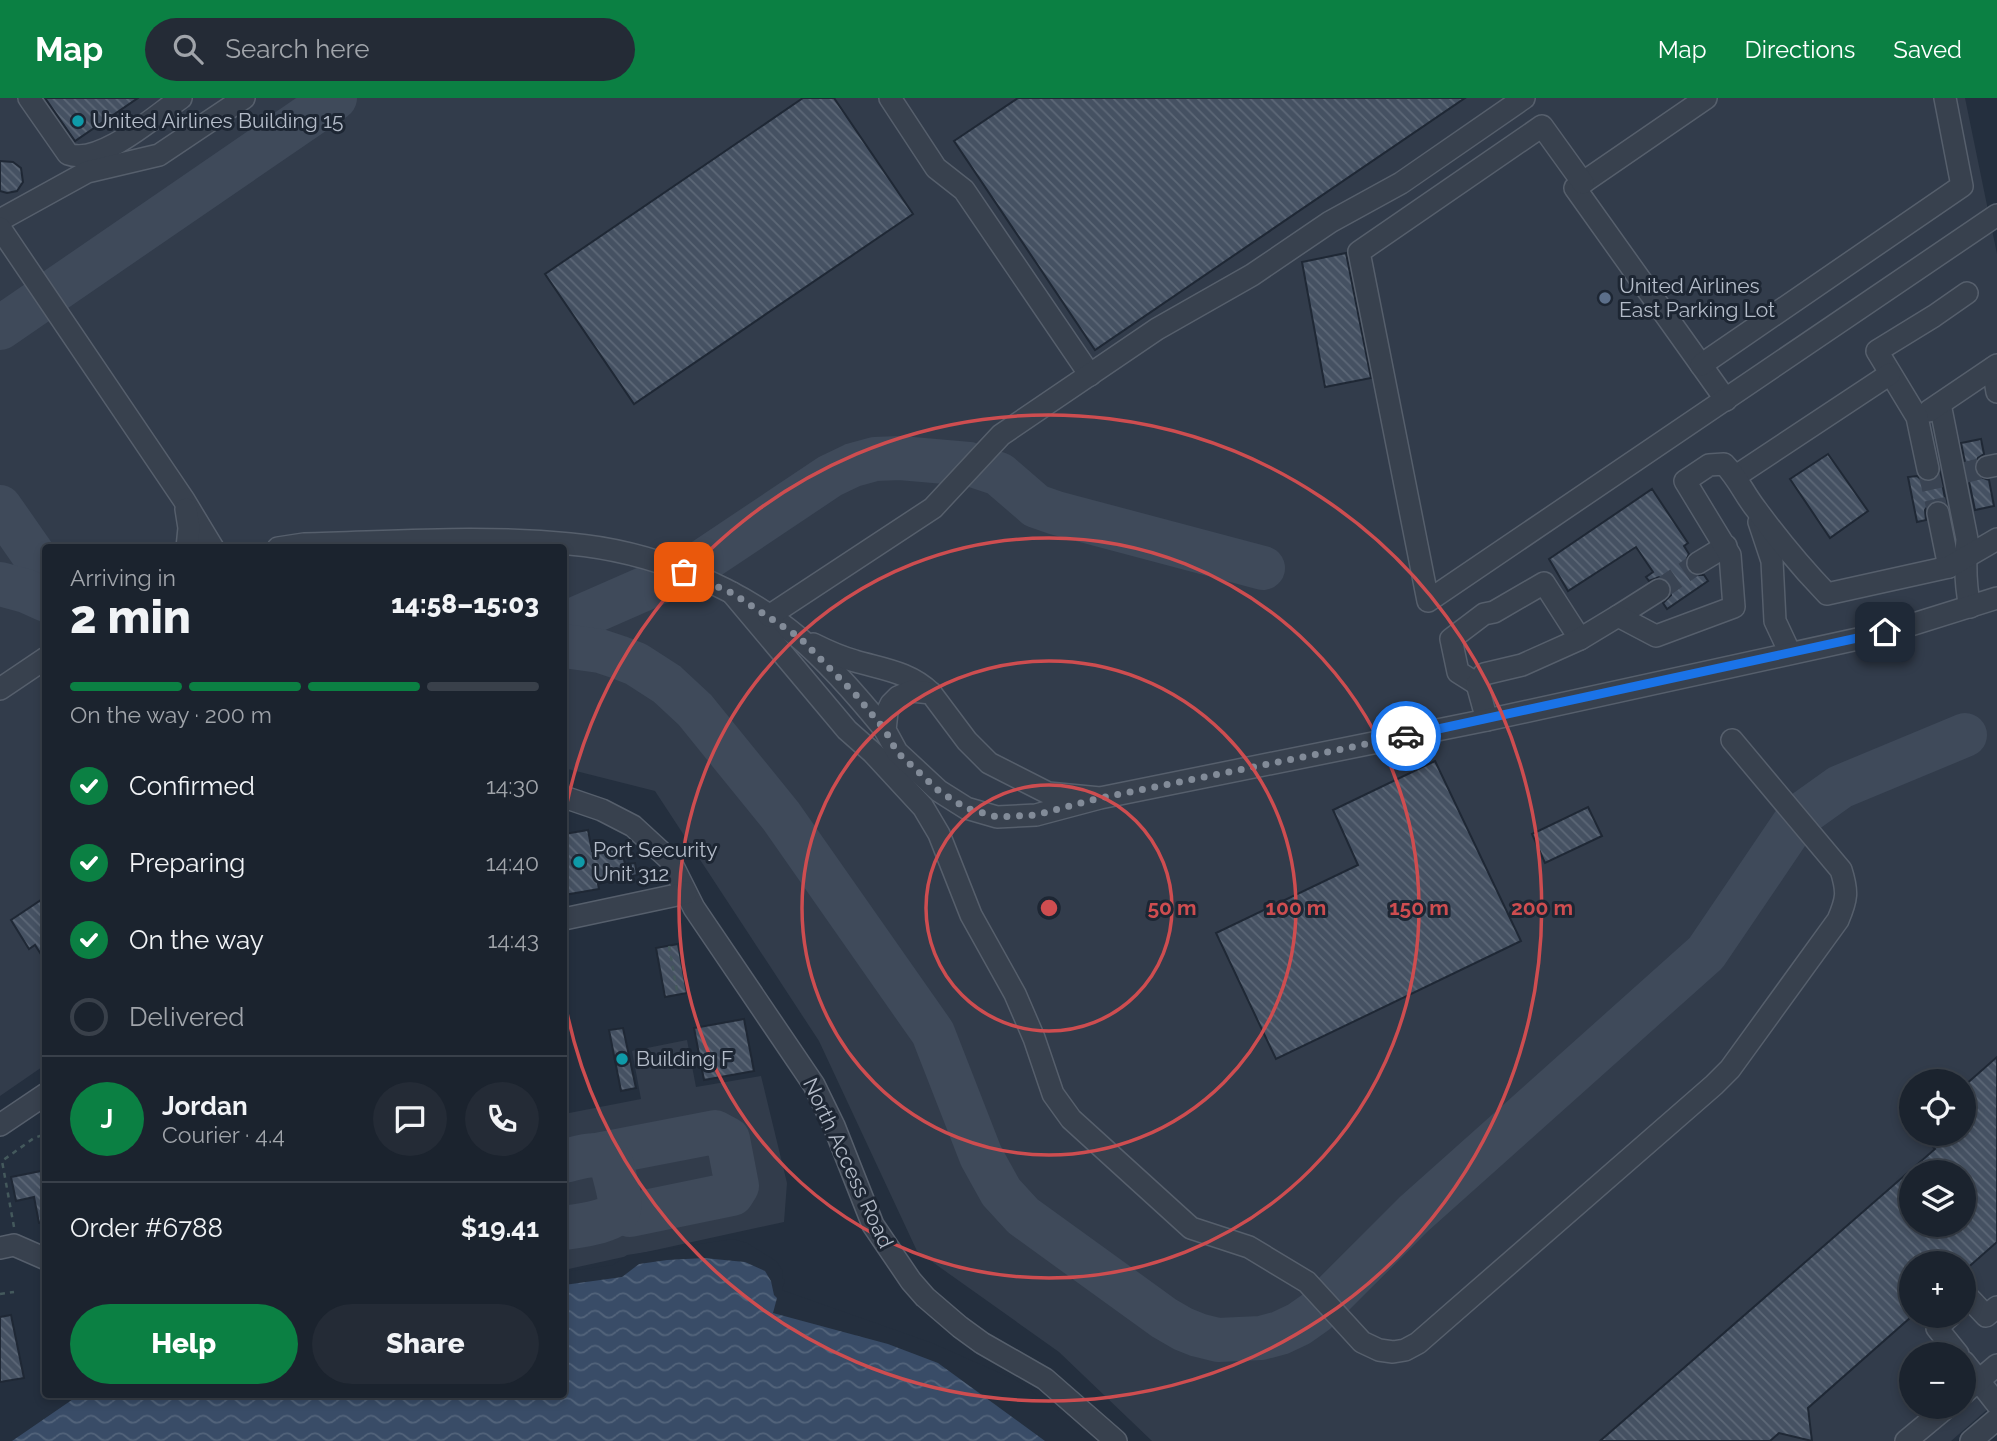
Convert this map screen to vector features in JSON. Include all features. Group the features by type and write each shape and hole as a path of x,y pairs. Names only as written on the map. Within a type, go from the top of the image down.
{"street":[{"path":"29,98 68,154 76,157 89,156 123,139 181,98"},
{"path":"0,220 88,172 159,155 244,98"},
{"path":"890,98 936,168 964,190 1090,375"},
{"path":"769,616 933,508 1001,435 1157,329 1252,275 1330,222 1401,183 1524,98"},
{"path":"1579,185 1706,98"},
{"path":"1701,365 1962,186 1944,98"},
{"path":"1726,400 1579,185 1542,125 1359,252 1428,601 1726,400 1997,215"},
{"path":"0,228 184,500 211,544"},
{"path":"1928,469 1917,417 1877,351 1967,293"},
{"path":"1917,417 1995,367 1997,392"},
{"path":"1736,476 1890,374"},
{"path":"1940,404 1957,474 1967,539 1957,563"},
{"path":"1618,617 1656,636 1734,607 1730,555 1685,481 1709,466 1724,464 1736,476 1754,507 1802,568 1827,594 1957,563 1997,539"},
{"path":"184,500 189,528 187,544"},
{"path":"1754,507 1772,561 1775,621 1790,653"},
{"path":"1938,513 1970,607"},
{"path":"304,544 522,541 571,544 618,552 660,564 732,593 799,637 832,653 921,683 967,741 989,763 1048,793 1100,798"},
{"path":"1698,563 1726,546"},
{"path":"1487,720 1477,684 1458,672 1451,639 1485,614 1494,612 1544,583 1580,639"},
{"path":"1477,684 1484,674 1521,666 1580,639 1659,590"},
{"path":"732,593 847,730 873,753 923,807 939,834 971,915 1015,994 1034,1038 1053,1094 1071,1119 1192,1228 1249,1247 1307,1282 1353,1334 1379,1350 1405,1350 1418,1343 1714,1085 1730,1069 1838,920 1846,899 1846,885 1840,870 1732,740"},
{"path":"799,637 856,695 885,730 897,752 939,791 966,808 997,817 1036,815 1100,798 1487,720 1885,632 1997,598"},
{"path":"0,689 42,660"},
{"path":"885,730 887,712 898,697 912,691 931,693"},
{"name":"North Access Road","path":"567,798 610,813 645,835 670,860 708,929 819,1094 873,1225 897,1264 925,1297 982,1343 1045,1379 1116,1441"},
{"path":"567,918 687,893"},
{"path":"0,1125 42,1097"},
{"path":"0,1248 14,1245 42,1257"},
{"path":"1976,1304 1993,1318"},
{"path":"1937,1328 1948,1342"},
{"path":"1976,1383 1997,1365"},
{"path":"1976,1390 1997,1404"},
{"path":"1906,1441 1933,1419"},
{"path":"1971,1441 1997,1419"}],"path":[{"path":"668,946 677,991"},
{"path":"15,1231 1,1162 34,1138 42,1135"},
{"path":"0,1294 13,1292"}],"shaded area":[{"path":"0,98 1965,98 1997,254 1997,1401 1951,1441 1152,1441 1059,1352 917,1251 819,1041 655,791 567,769 567,544 42,544 42,1067 0,1096"},
{"path":"687,1040 696,1087 761,1076 787,1183 784,1222 567,1269 567,1113 641,1099 632,1051"}],"water":[{"path":"734,1243 774,1263 779,1292 931,1347 1086,1441 0,1441 0,1438 44,1398 567,1398 567,1275"}],"pier":[{"path":"733,1239 747,1243 776,1261 785,1280 782,1290 932,1343 1016,1380 1060,1412 1089,1441 1045,1441 938,1363 888,1344 773,1313 777,1298 771,1281 765,1271 745,1262 704,1258 667,1260 639,1264 622,1277 567,1285 567,1272 613,1265 627,1255"},
{"path":"42,1395 42,1398 75,1398 12,1441 0,1441 0,1433"}],"building":[{"name":"United Airlines Building 15","path":"45,98 138,98 75,141"},
{"path":"803,98 834,98 913,214 634,404 545,274"},
{"path":"1018,98 1465,98 1095,350 954,141"},
{"path":"0,161 13,162 21,168 23,182 17,191 0,191"},
{"path":"1346,253 1371,378 1325,387 1302,262"},
{"path":"1981,439 1984,454 1978,458 1974,469 1978,476 1989,480 1994,506 1975,510 1961,443"},
{"path":"1828,454 1868,511 1830,538 1790,479"},
{"path":"1940,473 1946,503 1936,500 1930,503 1925,510 1926,520 1917,522 1908,477 1917,476 1930,482"},
{"path":"1652,489 1688,543 1684,546 1689,554 1685,563 1687,570 1692,575 1704,575 1708,581 1667,609 1663,603 1671,595 1670,584 1659,577 1649,581 1646,577 1653,572 1636,547 1568,591 1549,559"},
{"path":"1435,761 1521,941 1276,1059 1216,933 1358,865 1333,810"},
{"path":"1588,807 1602,836 1545,863 1532,834"},
{"name":"Port Security Unit 312","path":"588,830 592,851 613,846 615,857 623,855 625,864 635,863 637,875 598,884 599,889 567,894 567,834"},
{"path":"41,900 42,956 35,945 29,949 11,920"},
{"path":"678,944 687,993 665,997 656,948"},
{"path":"744,1019 754,1071 704,1080 694,1028"},
{"name":"Building F","path":"623,1028 636,1088 621,1091 609,1030"},
{"path":"1997,1057 1997,1242 1976,1260 1976,1251 1899,1251 1899,1328 1808,1408 1812,1441 1779,1433 1770,1441 1600,1441 1899,1180 1899,1237 1976,1237 1976,1160 1922,1160 1935,1149 1932,1146 1976,1146 1976,1075"},
{"path":"42,1171 42,1223 39,1223 34,1197 16,1201 11,1177"},
{"path":"11,1315 24,1378 0,1382 0,1317"}],"taxiway":[{"path":"0,328 335,98"},
{"path":"567,623 694,567 830,476 853,465 875,459 900,458 969,464 999,474 1036,506 1263,568"},
{"path":"0,507 42,567"},
{"path":"0,584 42,598"},
{"path":"567,646 600,651 618,657 636,664 667,684 695,710 781,816 933,1033 981,1156 1001,1192 1023,1216 1164,1318 1183,1329 1218,1340 1261,1338 1280,1333 1316,1312 1414,1214 1706,953 1792,826 1805,812 1840,787 1965,735"},
{"path":"596,1155 715,1132 728,1139 737,1186 732,1194 630,1215 620,1206"},
{"path":"567,1160 596,1155 608,1160 612,1165 620,1204 611,1217 595,1223 567,1228"}],"tunnel":[{"path":"1959,474 1987,467"},
{"path":"1928,469 1938,513"},
{"path":"1659,590 1698,563"}],"way so far":[{"path":"684,572 732,593 799,637 856,695 885,730 897,752 939,791 966,808 997,817 1036,815 1100,798 1406,736"}],"place":[{"name":"United Airlines Building 15","path":"78,121"},
{"name":"United Airlines East Parking Lot","path":"1605,298"},
{"name":"Port Security Unit 312","path":"579,862"},
{"name":"Building F","path":"622,1059"}],"route":[{"path":"1406,736 1885,632"}]}
